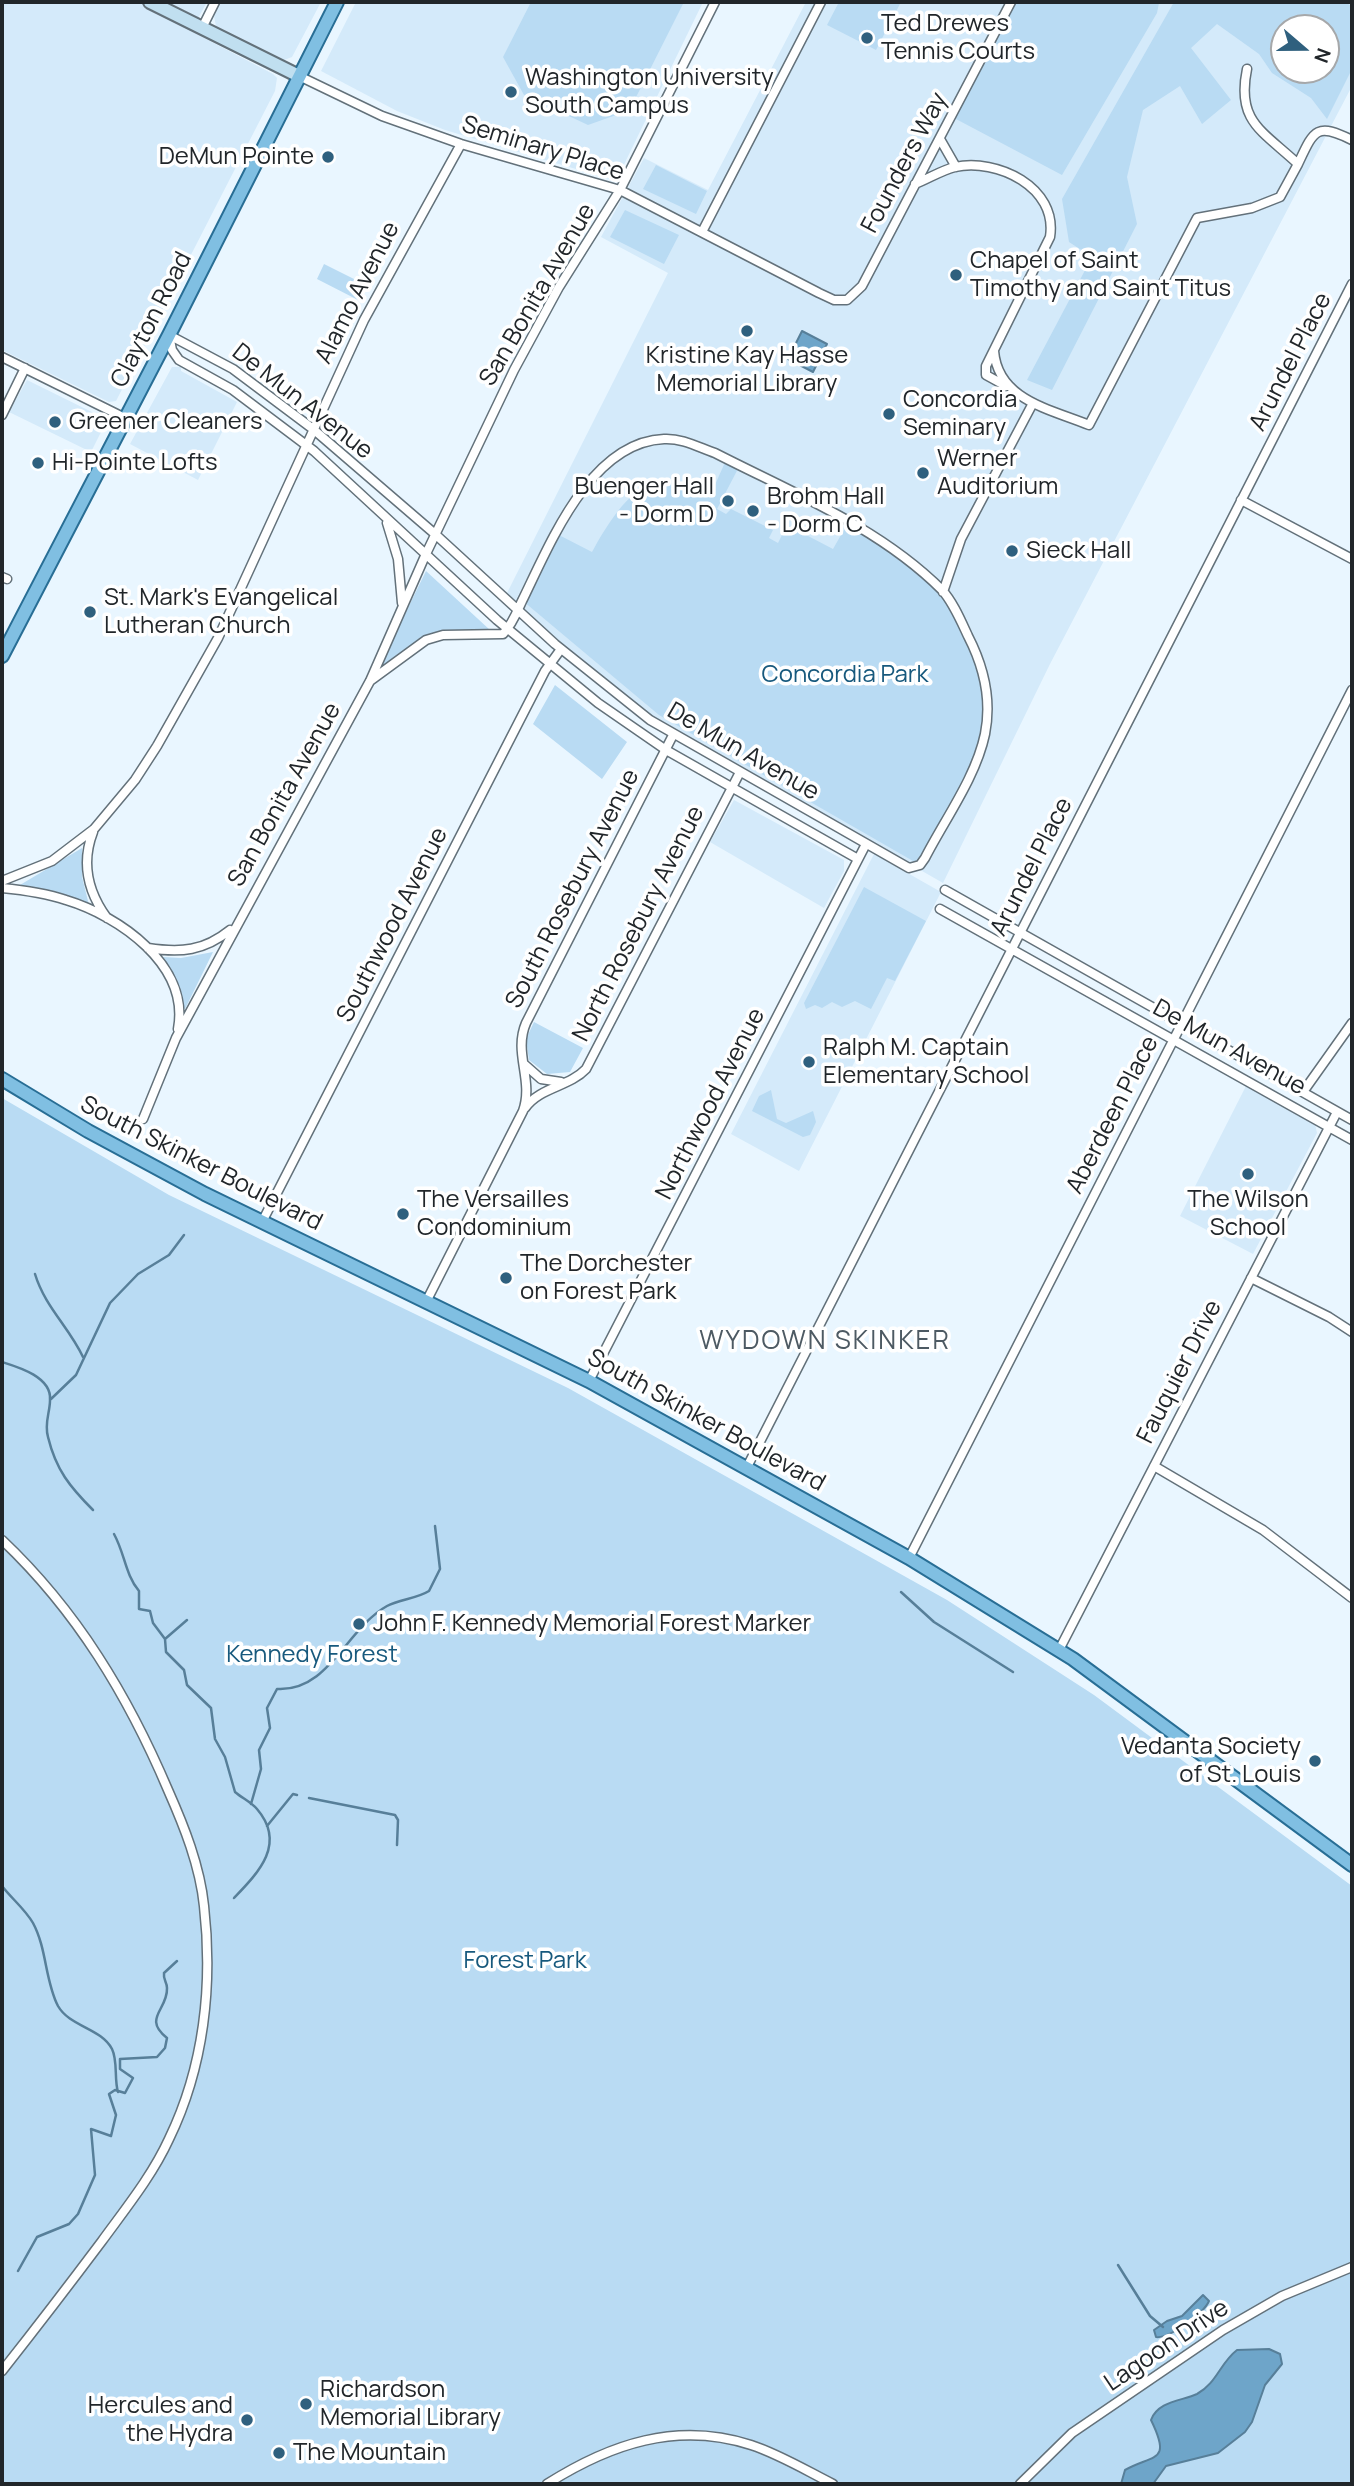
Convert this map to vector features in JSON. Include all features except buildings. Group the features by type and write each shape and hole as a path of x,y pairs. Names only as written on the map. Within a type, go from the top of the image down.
{"main road":[{"name":"Clayton Road","path":"2,656 169,335 337,2"},
{"name":"South Skinker Boulevard","path":"2,1079 122,1149 262,1222 589,1381 909,1558 1059,1650 1352,1865"}],"street":[{"path":"150,2 299,76"},
{"path":"202,28 215,2"},
{"name":"San Bonita Avenue","path":"144,1119 176,1038 233,928 370,681 425,556 514,370 559,287 620,191 715,2"},
{"path":"702,232 821,2"},
{"name":"Founders Way","path":"847,300 862,286 1011,2"},
{"path":"1247,69 1242,93 1244,109 1250,119 1298,164"},
{"name":"Seminary Place","path":"299,76 382,116 461,144 620,191 828,298 847,300"},
{"path":"915,184 956,167 985,166 1011,172 1031,187 1050,217 1050,237 986,366 986,375 1033,402 1089,425 1197,218 1252,208 1280,197 1310,138 1320,129 1330,129 1352,140"},
{"path":"940,139 956,167"},
{"name":"Alamo Avenue","path":"2,881 52,860 94,829 135,780 194,682 392,265 461,144"},
{"name":"Arundel Place","path":"747,1467 1352,284"},
{"name":"De Mun Avenue","path":"169,335 233,369 313,429 436,534 561,649 627,704 673,736 909,868 920,865 925,858 974,765 988,716 988,691 981,665 943,592"},
{"name":"De Mun Avenue","path":"169,335 172,350 179,360 233,390 341,473 425,556 549,663 666,750 858,859"},
{"path":"995,351 997,368 1006,386"},
{"path":"2,356 125,418"},
{"path":"2,415 25,368"},
{"path":"508,629 569,509 585,486 626,450 664,439 690,443 715,453 866,530 943,592 957,548 1033,402"},
{"path":"1241,500 1352,559"},
{"name":"San Bonita Avenue","path":"384,517 398,559 401,611"},
{"name":"San Bonita Avenue","path":"370,681 426,640 443,635 494,635 508,629"},
{"name":"Southwood Avenue","path":"262,1222 549,663 561,649"},
{"name":"Aberdeen Place","path":"909,1558 1352,690"},
{"name":"South Rosebury Avenue","path":"523,1111 528,1091 520,1045 526,1023 673,736"},
{"name":"North Rosebury Avenue","path":"523,1111 537,1097 586,1069 739,774"},
{"name":"Alamo Avenue","path":"94,829 87,856 88,871 96,903 109,920"},
{"name":"Northwood Avenue","path":"589,1381 866,844"},
{"path":"2,888 67,900 109,920 148,948 171,976 176,989 180,1020 176,1038"},
{"name":"De Mun Avenue","path":"945,890 1352,1120"},
{"name":"De Mun Avenue","path":"940,909 1352,1140"},
{"path":"148,948 176,952 192,950 218,940 233,928"},
{"path":"1303,1092 1352,1023"},
{"path":"524,1063 541,1079 564,1082"},
{"path":"427,1300 523,1111"},
{"name":"Fauquier Drive","path":"1059,1650 1337,1112"},
{"path":"1251,1278 1329,1317 1352,1332"},
{"path":"1154,1466 1264,1530 1352,1598"},
{"path":"2,1541 57,1597 81,1628 105,1664 153,1757 183,1826 199,1882 204,1905 208,1978 203,2026 194,2069 178,2118 159,2159 117,2221 2,2371"},
{"name":"Lagoon Drive","path":"1012,2484 1022,2481 1072,2433 1223,2330 1282,2295 1352,2267"},
{"path":"547,2484 618,2445 666,2436 711,2437 752,2445 833,2484"}],"shaded area":[{"path":"2,2 207,2 191,31 277,78 275,91 116,401 109,402 2,350"},
{"path":"221,2 321,2 292,57 284,60 216,26 214,16"},
{"name":"Washington University South Campus","path":"356,2 703,2 616,181 445,130 397,111 321,71"},
{"name":"Concordia Seminary","path":"806,2 1352,2 1352,86 1050,664 943,883 655,718 619,692 506,595 668,273 601,237 644,158 708,190"},
{"path":"802,331 827,344 813,372 788,359"},
{"path":"172,367 181,367 181,371 237,402 198,480 130,444"},
{"path":"27,380 102,417 104,426 91,452 9,412"},
{"path":"734,800 844,860 844,871 824,908 710,842"},
{"path":"874,854 941,892 799,1171 731,1134"},
{"name":"The Wilson School","path":"1246,1086 1315,1124 1317,1133 1253,1254 1180,1216"},
{"path":"1203,2295 1209,2301 1200,2312 1177,2330 1156,2337 1154,2330 1167,2321 1182,2316"},
{"path":"1269,2349 1280,2354 1282,2364 1265,2385 1252,2422 1245,2432 1218,2453 1166,2466 1153,2484 1121,2484 1125,2470 1152,2458 1160,2450 1151,2420 1159,2409 1204,2389 1237,2350"}],"green space":[{"path":"531,2 684,2 626,117 619,114 588,125 524,95 503,57"},
{"name":"Ted Drewes Tennis Courts","path":"839,2 901,2 876,50 827,25"},
{"path":"1014,2 1159,3 1157,13 1062,175 954,118"},
{"path":"1174,2 1344,2 1352,6 1352,69 1327,119 1311,98 1289,84 1340,84 1340,14 1270,14 1270,70 1259,54 1217,24 1191,48 1231,100 1202,124 1180,86 1143,110 1127,177 1137,224 1052,390 1027,380 1092,257 1069,242 1062,199"},
{"path":"656,165 707,191 696,214 643,189"},
{"path":"625,210 679,235 664,264 610,237"},
{"path":"324,264 368,286 360,301 317,279"},
{"name":"Concordia Park","path":"727,458 740,465 717,509 726,514 731,509 773,530 769,538 778,543 787,525 833,549 849,521 934,584 958,616 988,691 980,751 920,865 659,715 523,601 557,534 592,552 605,529 633,495 657,481 671,480 702,491 706,483 714,487"},
{"path":"426,571 490,630 416,643 377,671"},
{"path":"555,685 627,742 602,779 533,724"},
{"path":"82,848 82,877 89,905 20,885"},
{"path":"864,887 926,921 895,981 887,978 871,1009 855,1001 842,1007 832,1002 822,1008 815,1005 806,1009 804,1003"},
{"path":"213,952 185,1009 183,1008 176,979 163,957 181,958"},
{"path":"534,1022 583,1048 570,1072 547,1074 529,1060 526,1039"},
{"path":"771,1090 777,1119 786,1123 813,1111 816,1122 810,1135 803,1137 752,1111 759,1096"},
{"name":"Forest Park","path":"2,1098 169,1195 568,1388 947,1600 1094,1695 1352,1886 1352,2484 2,2484"}],"waterway":[{"path":"51,1399 76,1375 110,1303 138,1274 169,1255 184,1235"},
{"path":"35,1274 45,1297 83,1357"},
{"path":"2,1362 33,1374 46,1385 50,1400 47,1432 51,1449 71,1485 93,1510"},
{"path":"251,1804 261,1769 259,1750 270,1728 267,1708 277,1689 295,1687 310,1681 324,1670 373,1616 387,1606 429,1591 440,1569 435,1526"},
{"path":"114,1534 131,1578 139,1591 139,1609 150,1611 153,1623 165,1639 166,1652 184,1670 187,1685 211,1708 215,1739 225,1757 235,1792 255,1807 266,1822 269,1834 266,1857 234,1898"},
{"path":"901,1592 934,1622 1013,1672"},
{"path":"165,1639 187,1620"},
{"path":"267,1826 293,1794 297,1795"},
{"path":"309,1798 395,1815 398,1820 397,1845"},
{"path":"2,1886 26,1913 38,1933 58,2006 70,2019 101,2036 112,2049 118,2092"},
{"path":"18,2271 37,2237 69,2224 78,2214 95,2175 91,2129 111,2136 116,2115 109,2094 115,2090 125,2093 133,2078 120,2069 120,2059 157,2057 165,2048 167,2038 160,2031 156,2019 166,1996 164,1973 177,1961"},
{"path":"1118,2265 1150,2316 1163,2327"}],"place":[{"name":"Ted Drewes Tennis Courts","path":"867,38"},
{"name":"Washington University South Campus","path":"511,92"},
{"name":"DeMun Pointe","path":"328,157"},
{"name":"Chapel of Saint Timothy and Saint Titus","path":"956,275"},
{"name":"Kristine Kay Hasse Memorial Library","path":"747,331"},
{"name":"Concordia Seminary","path":"889,414"},
{"name":"Greener Cleaners","path":"55,422"},
{"name":"Hi-Pointe Lofts","path":"38,463"},
{"name":"Werner Auditorium","path":"923,473"},
{"name":"Buenger Hall - Dorm D","path":"728,501"},
{"name":"Brohm Hall - Dorm C","path":"753,511"},
{"name":"Sieck Hall","path":"1012,551"},
{"name":"St. Mark's Evangelical Lutheran Church","path":"90,612"},
{"name":"Ralph M. Captain Elementary School","path":"809,1062"},
{"name":"The Wilson School","path":"1248,1174"},
{"name":"The Versailles Condominium","path":"403,1214"},
{"name":"The Dorchester on Forest Park","path":"506,1278"},
{"name":"John F. Kennedy Memorial Forest Marker","path":"359,1624"},
{"name":"Vedanta Society of St. Louis","path":"1315,1761"},
{"name":"Richardson Memorial Library","path":"306,2404"},
{"name":"Hercules and the Hydra","path":"247,2420"},
{"name":"The Mountain","path":"279,2453"}],"district":[{"name":"WYDOWN SKINKER","path":"825,1342"}],"park label":[{"name":"Kennedy Forest","path":"312,1655"}]}
